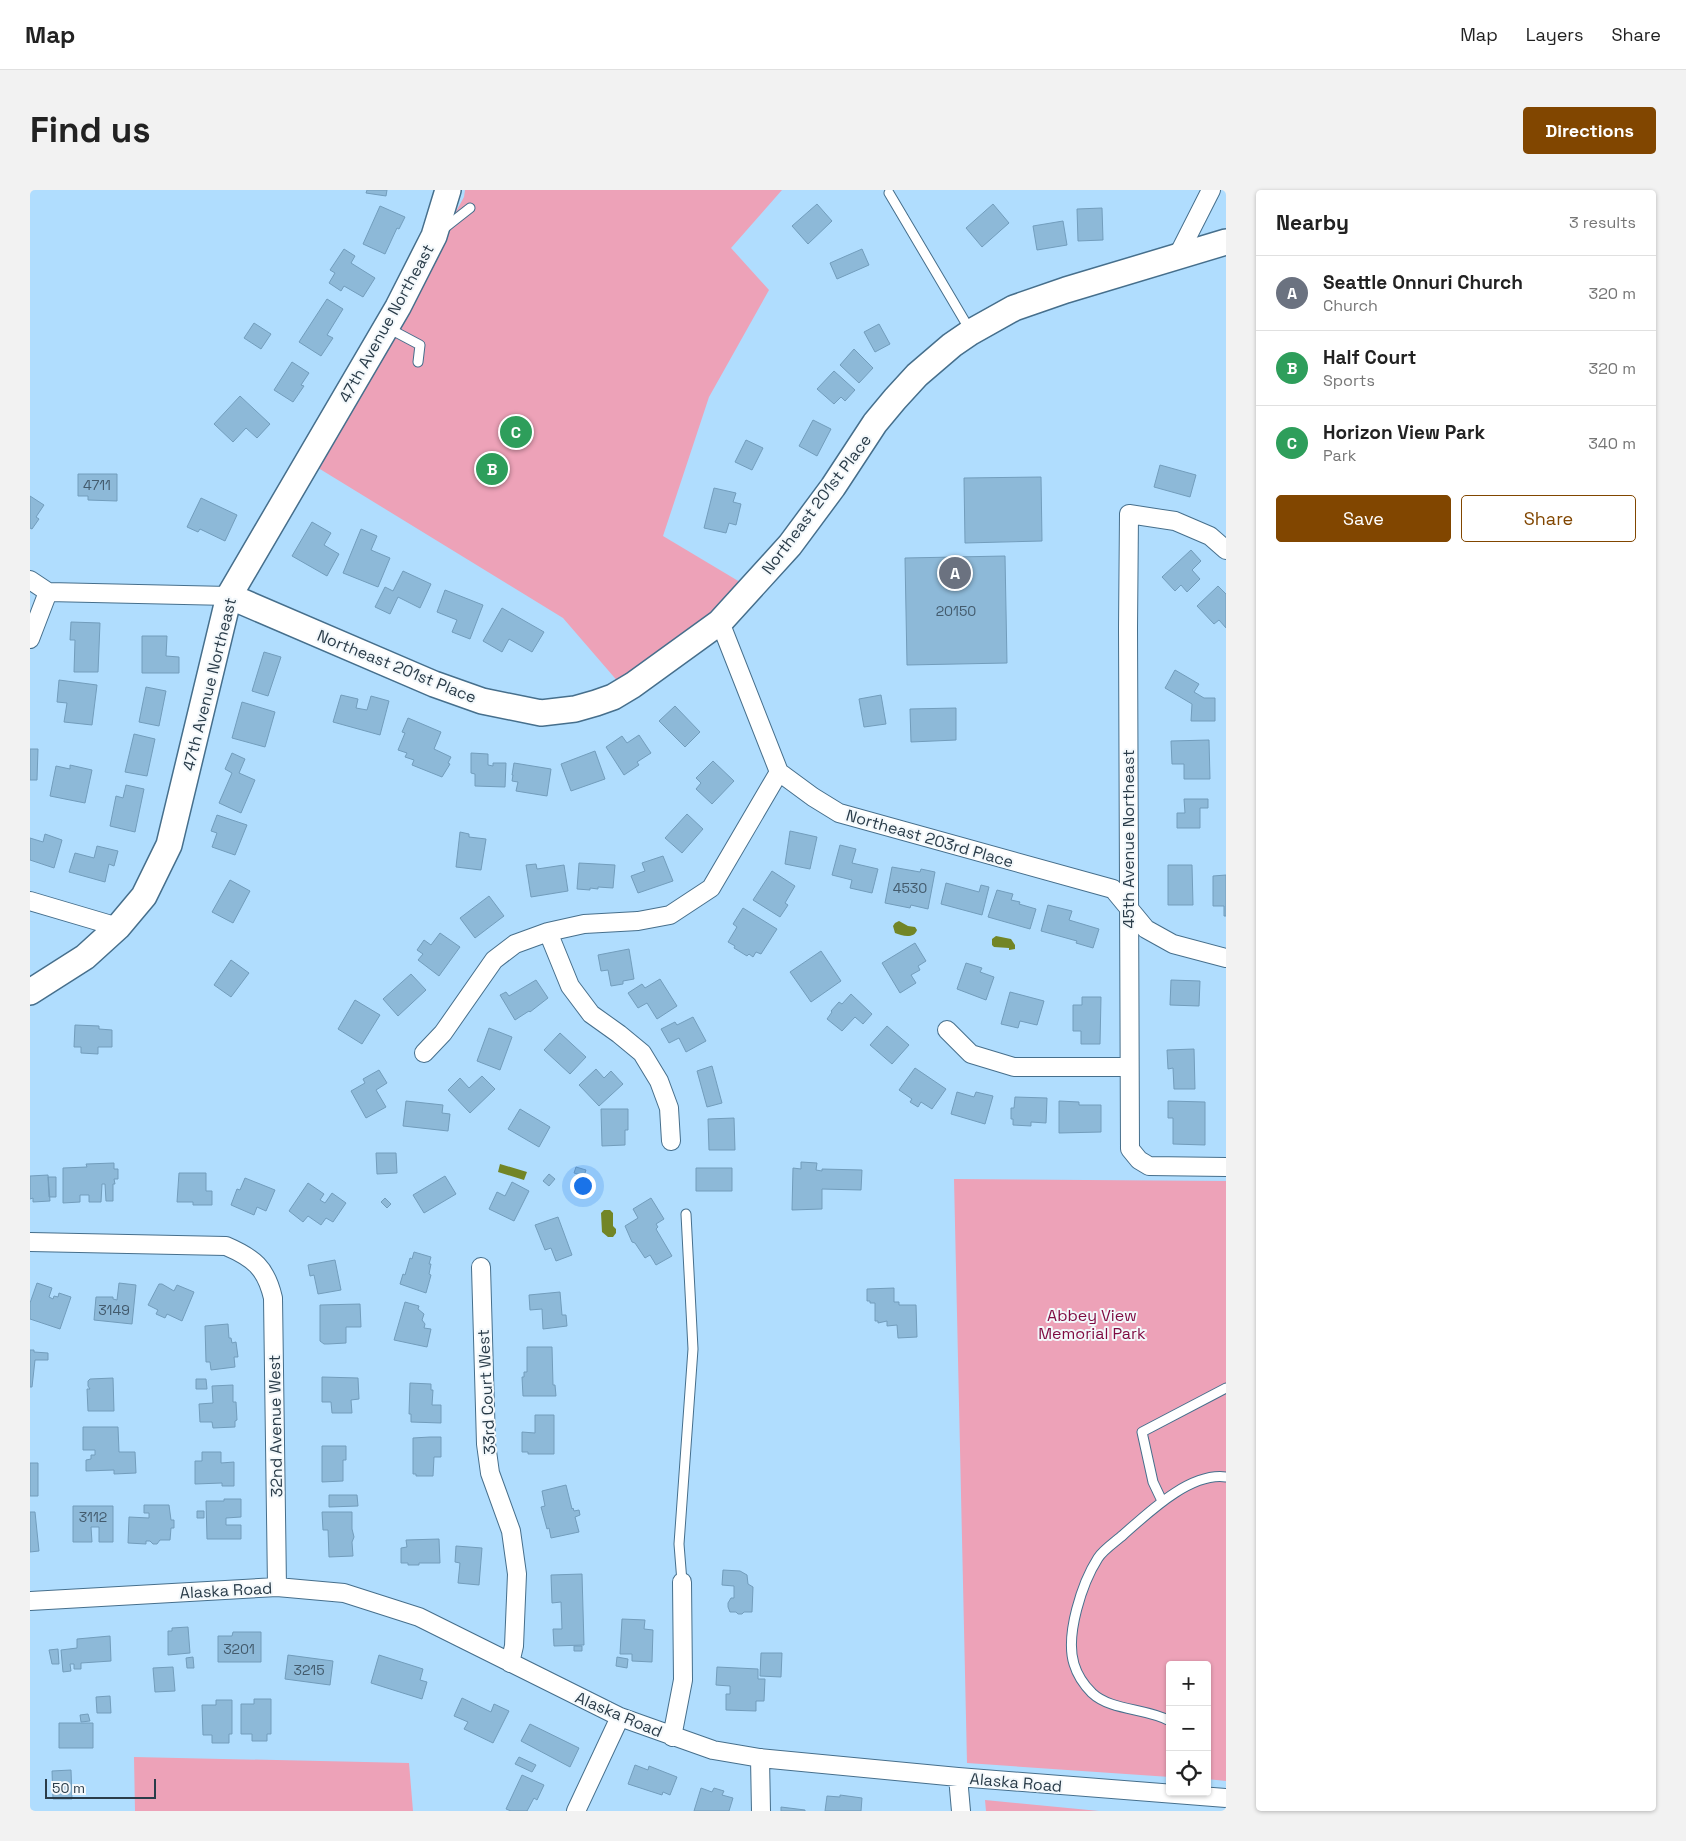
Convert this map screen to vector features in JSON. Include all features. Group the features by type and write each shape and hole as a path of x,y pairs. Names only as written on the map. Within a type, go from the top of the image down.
{"street":[{"name":"47th Avenue Northeast","path":"30,992 85,957 118,927 144,896 169,845 229,596 386,327 434,236 448,190"},
{"path":"1177,257 1211,190"},
{"name":"Northeast 201st Place","path":"48,592 229,596 434,684 482,701 541,713 575,709 613,696 633,685 720,622 790,545 833,487 875,423 895,399 917,375 971,332 1014,308 1066,290 1226,242"},
{"name":"45th Avenue Northeast","path":"1226,550 1210,536 1175,521 1129,514 1130,910 1128,1067 1130,1150 1139,1160 1149,1166 1226,1167"},
{"path":"30,580 48,592 30,639"},
{"path":"424,1053 443,1033 494,960 515,944 548,932 584,924 638,921 670,915 711,888 779,772 720,622"},
{"name":"Northeast 203rd Place","path":"779,772 813,797 839,812 1113,889 1146,929 1174,944 1226,958"},
{"path":"30,901 118,927"},
{"path":"548,932 570,986 591,1014 642,1053 659,1081 669,1108 671,1140"},
{"path":"947,1030 971,1054 1014,1067 1128,1067"},
{"name":"32nd Avenue West","path":"30,1242 226,1246 244,1254 261,1267 270,1283 273,1298 277,1587"},
{"name":"33rd Court West","path":"481,1267 486,1444 490,1473 511,1531 518,1574 514,1646 510,1663"},
{"path":"672,1736 683,1680 682,1582"},
{"name":"Alaska Road","path":"30,1601 277,1587 344,1593 419,1617 620,1717 713,1750 760,1758 958,1777 1166,1792"},
{"path":"576,1811 620,1717"},
{"path":"760,1758 761,1811"},
{"path":"958,1777 961,1811"},
{"name":"Alaska Road","path":"1211,1796 1226,1798"}],"lane":[{"path":"889,193 971,332"},
{"path":"434,236 470,208"},
{"path":"386,327 420,345 418,362"},
{"path":"682,1582 679,1544 693,1349 686,1214"},
{"path":"1162,1501 1153,1482 1142,1432 1226,1388"},
{"path":"1166,1719 1160,1715 1114,1704 1093,1694 1082,1679 1074,1663 1071,1647 1075,1616 1084,1587 1098,1557 1162,1501 1197,1482 1226,1477"}],"green space":[{"path":"465,190 782,190 731,248 769,290 709,397 663,536 745,585 700,637 620,684 563,618 315,466 464,197"},
{"name":"Abbey View Memorial Park","path":"954,1179 1226,1181 1226,1781 1211,1779 1211,1661 1166,1661 1166,1777 967,1763"},
{"path":"134,1757 409,1763 413,1811 135,1811"},
{"path":"985,1800 1099,1811 986,1811"}],"shaded area":[{"path":"899,921 908,926 915,927 917,930 911,936 895,933 893,926"},
{"path":"996,936 1011,939 1015,949 1009,950 1009,948 994,947 992,939"},
{"path":"500,1164 527,1172 524,1180 498,1172"},
{"path":"604,1210 610,1210 613,1213 613,1226 616,1229 616,1233 613,1237 608,1237 602,1232 601,1213"}],"building":[{"path":"367,190 387,190 386,196 366,193"},
{"path":"817,204 832,221 808,244 792,226"},
{"path":"993,204 1009,223 982,247 966,228"},
{"path":"380,206 405,217 399,229 397,228 385,254 363,244"},
{"path":"1102,208 1103,240 1078,241 1077,209"},
{"path":"1063,221 1067,245 1037,250 1033,226"},
{"path":"344,249 355,256 351,263 375,278 363,297 344,286 341,291 329,283 335,273 330,270"},
{"path":"862,249 869,265 837,279 830,263"},
{"path":"327,299 343,309 327,335 333,338 321,356 299,342"},
{"path":"254,323 271,334 261,349 244,338"},
{"path":"879,324 890,344 875,352 864,332"},
{"path":"854,349 873,368 859,383 840,365"},
{"path":"292,362 309,373 301,385 304,386 293,402 274,390"},
{"path":"834,371 855,390 845,401 841,397 834,404 817,389"},
{"path":"240,396 270,424 257,438 246,428 233,442 214,424"},
{"path":"813,420 831,429 817,456 799,446"},
{"path":"746,440 763,448 752,470 735,462"},
{"path":"1160,465 1196,475 1190,497 1154,487"},
{"path":"78,474 117,474 117,501 88,500 88,496 78,496"},
{"path":"1041,477 1042,541 965,543 964,478"},
{"path":"714,488 736,493 733,502 741,504 736,525 729,523 726,533 704,528"},
{"path":"30,496 44,505 36,517 39,519 32,529 30,528"},
{"path":"201,498 237,515 225,541 200,529 198,532 187,527"},
{"path":"312,522 331,533 324,545 339,554 327,576 292,556"},
{"path":"361,529 377,536 371,550 390,558 378,587 343,573"},
{"path":"1191,550 1201,561 1192,570 1200,579 1187,592 1181,585 1175,591 1162,577"},
{"path":"1005,556 1007,663 907,665 905,558"},
{"path":"403,571 431,584 420,608 398,597 390,614 375,607 385,587 393,591"},
{"path":"1218,586 1226,594 1226,628 1219,620 1214,624 1197,606"},
{"path":"445,590 483,605 470,639 452,632 457,620 437,612"},
{"path":"502,608 544,632 532,652 509,639 502,652 483,641"},
{"path":"71,622 100,623 98,672 74,672 75,640 70,640"},
{"path":"142,636 167,636 166,656 179,657 179,673 142,673"},
{"path":"264,652 281,657 268,696 252,691"},
{"path":"1175,670 1199,684 1194,692 1204,698 1215,698 1215,721 1191,721 1192,704 1165,688"},
{"path":"59,680 97,685 92,725 64,722 67,703 57,702"},
{"path":"146,687 166,691 159,726 139,722"},
{"path":"341,695 358,699 356,708 367,710 371,696 389,701 380,735 333,722"},
{"path":"881,695 886,724 864,727 859,699"},
{"path":"242,702 275,712 265,747 232,738"},
{"path":"675,706 700,732 685,747 659,721"},
{"path":"956,708 956,740 911,742 910,709"},
{"path":"408,718 441,732 434,749 451,757 448,763 450,764 442,777 412,765 414,760 405,757 407,753 398,750 405,733 402,732"},
{"path":"134,734 155,739 147,776 125,772"},
{"path":"639,735 651,753 637,762 639,765 624,775 606,747 622,736 627,743"},
{"path":"1209,740 1210,779 1184,779 1184,764 1172,764 1171,741"},
{"path":"30,749 38,749 37,780 30,780"},
{"path":"595,751 605,779 571,791 561,764"},
{"path":"232,753 245,759 239,773 255,780 241,813 219,803 232,773 225,769"},
{"path":"471,753 488,754 488,765 493,766 493,763 506,763 505,787 475,786 475,774 471,773"},
{"path":"713,761 734,781 712,804 696,789 701,783 696,778"},
{"path":"514,763 551,769 547,796 516,791 518,782 512,781"},
{"path":"70,765 92,770 85,803 50,796 56,766 70,769"},
{"path":"126,785 144,789 135,832 110,826 116,796 123,798"},
{"path":"1184,799 1208,799 1208,808 1200,808 1200,828 1177,828 1177,813 1185,813"},
{"path":"687,814 703,829 682,853 665,838"},
{"path":"217,815 247,825 235,855 212,847 217,833 211,831"},
{"path":"790,831 817,837 810,869 785,864"},
{"path":"460,832 469,834 469,837 486,839 481,870 456,867"},
{"path":"45,834 62,840 54,868 30,860 30,838 43,842"},
{"path":"840,845 856,849 852,863 878,869 872,893 850,888 852,880 832,875"},
{"path":"97,846 118,851 114,866 109,864 105,882 69,872 75,853 94,858"},
{"path":"663,856 673,881 638,893 631,876 645,871 642,863"},
{"path":"579,863 615,865 613,888 577,889"},
{"path":"536,864 537,869 564,865 568,891 531,897 526,865"},
{"path":"1168,865 1192,865 1193,905 1168,905"},
{"path":"892,867 920,872 921,869 935,872 928,909 911,905 910,908 885,903"},
{"path":"772,871 795,886 785,903 788,905 780,917 753,900"},
{"path":"1226,875 1226,916 1224,916 1224,906 1213,906 1213,876"},
{"path":"230,880 250,891 233,923 212,912"},
{"path":"946,883 979,892 981,885 989,887 982,915 941,904"},
{"path":"997,890 1013,894 1011,900 1036,909 1030,929 988,917"},
{"path":"489,896 504,916 475,938 460,918"},
{"path":"1048,905 1072,911 1069,920 1099,929 1093,948 1076,943 1077,941 1041,931"},
{"path":"743,908 777,929 761,954 756,952 753,957 749,954 747,956 728,942 737,927 733,924"},
{"path":"440,933 460,947 439,976 418,960 423,954 417,950 424,940 431,945"},
{"path":"915,943 926,961 918,966 920,970 911,975 916,983 900,993 882,963"},
{"path":"629,949 634,979 623,981 623,984 611,986 608,970 601,971 598,955"},
{"path":"821,951 841,981 811,1002 790,972"},
{"path":"231,960 249,973 231,997 214,985"},
{"path":"966,963 982,968 980,972 994,977 986,1000 957,989"},
{"path":"411,974 426,990 398,1016 383,999"},
{"path":"660,979 677,1006 657,1019 647,1003 638,1008 628,993 642,984 645,988"},
{"path":"536,980 548,998 530,1012 515,1020 500,995 506,992 509,996"},
{"path":"1171,980 1200,981 1199,1006 1170,1005"},
{"path":"1010,992 1044,1001 1037,1025 1020,1021 1018,1028 1001,1024"},
{"path":"851,994 872,1014 863,1024 855,1017 842,1031 827,1019 839,1002 842,1004"},
{"path":"1082,997 1101,997 1100,1044 1081,1044 1081,1031 1073,1031 1073,1005 1082,1005"},
{"path":"355,1000 380,1015 362,1044 338,1029"},
{"path":"693,1017 706,1041 686,1052 679,1038 669,1043 661,1029 675,1022 677,1025"},
{"path":"75,1025 99,1026 99,1029 112,1030 112,1047 98,1047 98,1054 81,1053 81,1047 74,1047"},
{"path":"887,1026 909,1045 892,1064 870,1045"},
{"path":"489,1028 512,1037 500,1070 477,1061"},
{"path":"560,1033 586,1057 570,1074 544,1050"},
{"path":"1194,1049 1195,1089 1174,1089 1173,1068 1168,1069 1167,1050"},
{"path":"712,1066 722,1103 707,1107 697,1071"},
{"path":"915,1068 946,1089 932,1109 921,1102 918,1107 910,1102 912,1099 899,1090"},
{"path":"596,1069 604,1078 611,1071 623,1084 599,1106 579,1085"},
{"path":"379,1070 387,1083 376,1090 386,1107 366,1118 351,1091 365,1083 363,1079"},
{"path":"482,1076 495,1089 470,1113 448,1090 460,1078 469,1088"},
{"path":"957,1092 974,1097 976,1092 993,1096 985,1124 951,1114"},
{"path":"1015,1097 1047,1098 1046,1123 1031,1122 1031,1126 1013,1125 1011,1108 1014,1108"},
{"path":"406,1101 443,1105 442,1113 450,1114 448,1131 403,1126"},
{"path":"1059,1101 1079,1102 1079,1105 1101,1105 1101,1132 1059,1133"},
{"path":"1168,1101 1205,1102 1205,1145 1173,1144 1173,1118 1168,1118"},
{"path":"520,1109 550,1127 539,1147 508,1129"},
{"path":"601,1109 628,1109 628,1130 625,1130 625,1145 602,1146"},
{"path":"734,1118 735,1150 709,1150 708,1119"},
{"path":"376,1153 396,1153 397,1173 377,1174"},
{"path":"801,1162 817,1163 816,1170 822,1171 822,1169 862,1170 861,1190 822,1189 822,1209 792,1210 793,1168 801,1169"},
{"path":"114,1163 114,1169 118,1169 118,1179 114,1179 113,1201 106,1201 105,1184 102,1184 101,1202 89,1202 89,1195 80,1195 80,1202 63,1203 63,1168 87,1167 86,1164"},
{"path":"576,1167 586,1170 584,1176 574,1173"},
{"path":"696,1168 732,1168 732,1191 696,1191"},
{"path":"179,1173 206,1173 206,1191 212,1191 212,1205 193,1205 193,1202 177,1202"},
{"path":"549,1174 555,1179 549,1186 543,1181"},
{"path":"48,1175 50,1201 33,1202 33,1198 30,1199 30,1176"},
{"path":"445,1176 456,1194 424,1213 413,1195"},
{"path":"48,1177 56,1177 56,1197 49,1197"},
{"path":"245,1178 275,1190 266,1211 257,1207 254,1215 231,1205 237,1189 240,1190"},
{"path":"512,1182 529,1191 514,1221 489,1209 497,1192 505,1196"},
{"path":"308,1183 324,1194 320,1200 325,1203 332,1193 346,1203 333,1222 326,1218 321,1225 308,1216 303,1222 289,1211"},
{"path":"385,1198 391,1204 387,1208 381,1202"},
{"path":"651,1198 664,1219 656,1224 658,1227 656,1229 672,1256 656,1265 650,1255 645,1258 635,1243 632,1242 625,1226 638,1218 633,1209"},
{"path":"558,1217 572,1255 556,1261 551,1248 545,1250 535,1225"},
{"path":"414,1252 431,1257 429,1274 431,1275 426,1293 400,1284"},
{"path":"335,1260 341,1290 318,1294 314,1275 310,1276 308,1265"},
{"path":"37,1283 52,1288 49,1297 53,1299 54,1296 58,1297 59,1293 71,1297 60,1329 30,1319 30,1303"},
{"path":"119,1283 136,1285 132,1324 94,1320 96,1297 113,1297 113,1299 117,1300"},
{"path":"159,1284 174,1291 177,1285 194,1292 182,1321 167,1314 165,1318 156,1314 158,1310 148,1305"},
{"path":"894,1288 894,1302 899,1302 899,1305 916,1305 917,1337 898,1338 897,1325 887,1326 887,1321 878,1323 878,1321 875,1321 875,1303 867,1301 867,1289"},
{"path":"560,1292 562,1315 566,1315 567,1326 543,1329 542,1309 530,1310 529,1295"},
{"path":"405,1302 419,1306 418,1309 424,1314 422,1320 425,1324 424,1328 431,1329 427,1347 394,1340"},
{"path":"360,1304 361,1327 346,1327 346,1343 324,1344 320,1341 320,1305"},
{"path":"228,1324 229,1338 231,1338 232,1343 236,1342 238,1357 234,1357 235,1367 211,1370 210,1362 206,1362 205,1326"},
{"path":"527,1347 552,1347 553,1385 555,1385 556,1396 523,1396 522,1377 524,1377 524,1372 527,1372"},
{"path":"30,1350 48,1353 48,1360 35,1360 32,1387 30,1387"},
{"path":"322,1377 358,1378 359,1399 351,1400 352,1413 332,1413 331,1402 322,1402"},
{"path":"113,1378 114,1411 88,1411 87,1389 90,1389 88,1381 90,1379"},
{"path":"196,1379 206,1379 207,1389 196,1389"},
{"path":"410,1383 431,1384 431,1390 433,1390 432,1405 441,1405 441,1423 411,1422 411,1414 409,1414"},
{"path":"233,1385 233,1402 236,1402 237,1420 235,1421 235,1427 213,1428 212,1422 200,1422 199,1404 213,1403 212,1386"},
{"path":"535,1415 554,1415 554,1454 528,1454 528,1452 522,1452 522,1432 535,1433"},
{"path":"83,1427 118,1427 119,1452 135,1452 136,1473 114,1474 114,1470 86,1471 86,1460 91,1459 91,1455 95,1455 95,1450 83,1450"},
{"path":"441,1437 441,1457 434,1457 433,1476 416,1476 416,1474 413,1474 413,1438"},
{"path":"322,1446 346,1446 346,1460 343,1460 343,1481 322,1482"},
{"path":"202,1452 221,1452 221,1463 234,1462 234,1486 222,1486 222,1483 195,1484 195,1461 202,1461"},
{"path":"30,1463 38,1463 38,1496 30,1496"},
{"path":"566,1485 572,1509 574,1511 579,1510 580,1515 575,1517 579,1532 551,1538 541,1507 545,1506 542,1491"},
{"path":"329,1495 357,1495 358,1506 329,1507"},
{"path":"224,1499 241,1499 241,1517 226,1518 226,1525 241,1525 241,1539 207,1539 206,1501 224,1501"},
{"path":"144,1505 169,1505 171,1520 174,1520 174,1528 171,1528 170,1540 160,1540 157,1544 153,1544 150,1541 146,1541 146,1544 128,1543 129,1517 149,1518 149,1513 144,1513"},
{"path":"73,1506 113,1506 113,1542 99,1542 99,1527 91,1527 92,1542 73,1542"},
{"path":"197,1511 204,1511 204,1518 197,1518"},
{"path":"30,1512 35,1512 39,1551 30,1552"},
{"path":"322,1512 352,1512 353,1556 329,1557 328,1530 323,1530"},
{"path":"439,1539 440,1563 408,1565 408,1563 401,1563 401,1548 407,1547 406,1540"},
{"path":"456,1546 482,1548 479,1585 458,1583 460,1563 455,1562"},
{"path":"723,1570 740,1571 747,1575 748,1584 753,1587 752,1612 738,1614 730,1612 728,1603 731,1598 734,1598 734,1586 722,1585"},
{"path":"582,1574 584,1645 554,1646 553,1629 562,1629 561,1602 552,1603 551,1575"},
{"path":"622,1619 645,1620 644,1629 653,1630 652,1662 632,1661 632,1654 620,1654"},
{"path":"188,1627 190,1653 168,1655 168,1631 172,1631 172,1628"},
{"path":"233,1632 261,1632 261,1662 218,1662 218,1636 232,1636"},
{"path":"110,1636 111,1661 81,1663 81,1669 74,1669 74,1664 70,1664 71,1671 63,1672 61,1650 77,1648 77,1639"},
{"path":"574,1646 582,1646 582,1651 574,1651"},
{"path":"58,1649 59,1664 52,1664 49,1650"},
{"path":"761,1653 782,1653 781,1677 760,1676"},
{"path":"288,1655 333,1661 330,1685 285,1679"},
{"path":"379,1655 423,1669 420,1680 427,1682 422,1699 371,1683"},
{"path":"193,1657 194,1668 187,1668 186,1658"},
{"path":"617,1657 628,1659 627,1668 616,1666"},
{"path":"173,1667 175,1691 155,1692 153,1668"},
{"path":"717,1667 758,1669 758,1679 765,1679 764,1701 756,1701 756,1711 726,1710 726,1694 730,1694 730,1686 716,1685"},
{"path":"110,1696 111,1713 97,1713 96,1697"},
{"path":"462,1698 491,1712 494,1704 509,1711 493,1743 464,1729 468,1722 454,1716"},
{"path":"254,1699 271,1699 271,1734 267,1734 267,1741 252,1741 252,1734 241,1734 241,1704 254,1704"},
{"path":"216,1700 232,1700 232,1734 229,1734 229,1743 212,1743 212,1735 203,1735 202,1705 216,1705"},
{"path":"88,1714 90,1721 81,1722 80,1715"},
{"path":"59,1723 93,1723 93,1748 59,1748"},
{"path":"530,1724 579,1748 570,1767 521,1741"},
{"path":"519,1757 536,1765 532,1772 515,1764"},
{"path":"635,1765 648,1770 649,1766 677,1777 670,1795 663,1792 662,1795 628,1784"},
{"path":"71,1770 72,1799 53,1799 52,1771"},
{"path":"522,1775 544,1785 537,1800 534,1798 527,1811 511,1811 506,1809"},
{"path":"701,1788 712,1792 714,1788 724,1791 722,1795 733,1798 729,1811 694,1811"},
{"path":"840,1795 862,1798 861,1811 825,1811 827,1796 840,1797"},
{"path":"781,1807 805,1810 805,1811 781,1811"}],"place":[{"name":"Horizon View Park","path":"516,432"},
{"name":"Half Court","path":"492,469"},
{"name":"Seattle Onnuri Church","path":"955,573"}]}
